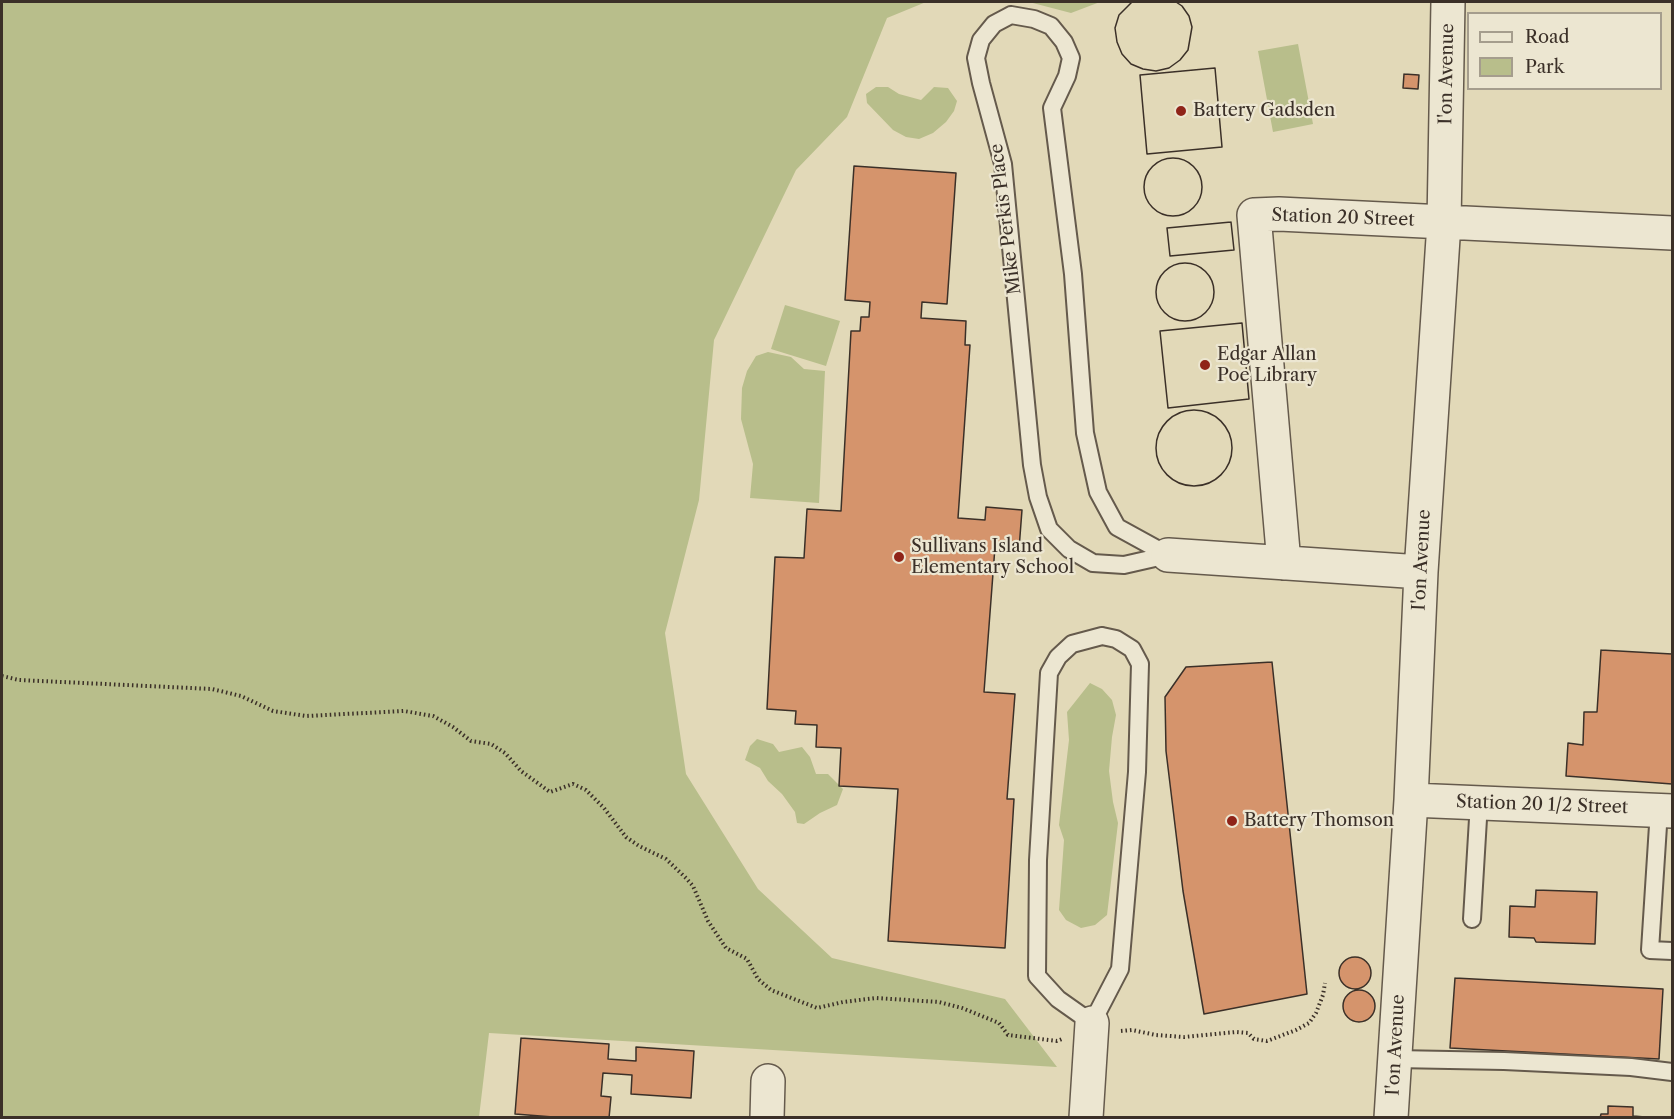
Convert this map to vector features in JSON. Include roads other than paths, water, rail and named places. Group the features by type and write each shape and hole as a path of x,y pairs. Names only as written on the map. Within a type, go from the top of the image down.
{"street":[{"name":"I'on Avenue","path":"1391,1118 1421,572 1444,223 1448,2"},
{"name":"Station 20 Street","path":"1284,563 1254,215 1279,214 1672,233"},
{"name":"Mike Perkis Place","path":"1168,555 1421,572"},
{"name":"Station 20 1/2 Street","path":"1410,800 1666,811"},
{"path":"1086,1118 1091,1031"},
{"path":"767,1118 768,1081"}],"lane":[{"name":"Mike Perkis Place","path":"1011,15 1034,19 1051,26 1064,42 1071,58 1067,76 1052,108 1073,274 1085,433 1098,492 1117,527 1168,555 1124,565 1093,563 1069,549 1049,529 1038,497 1032,465 1003,164 976,58 981,40 994,24 1011,15"},
{"path":"1102,636 1116,639 1132,649 1140,664 1137,772 1120,969 1091,1031 1037,976 1038,860 1049,673 1058,657 1072,644 1102,636"},
{"path":"1472,919 1479,802"},
{"path":"1666,811 1650,950 1672,951"},
{"path":"1395,1059 1504,1061 1631,1067 1672,1072"}],"place":[{"name":"Battery Gadsden","path":"1181,111"},
{"name":"Edgar Allan Poe Library","path":"1205,365"},
{"name":"Sullivans Island Elementary School","path":"899,557"},
{"name":"Battery Thomson","path":"1232,821"}]}
